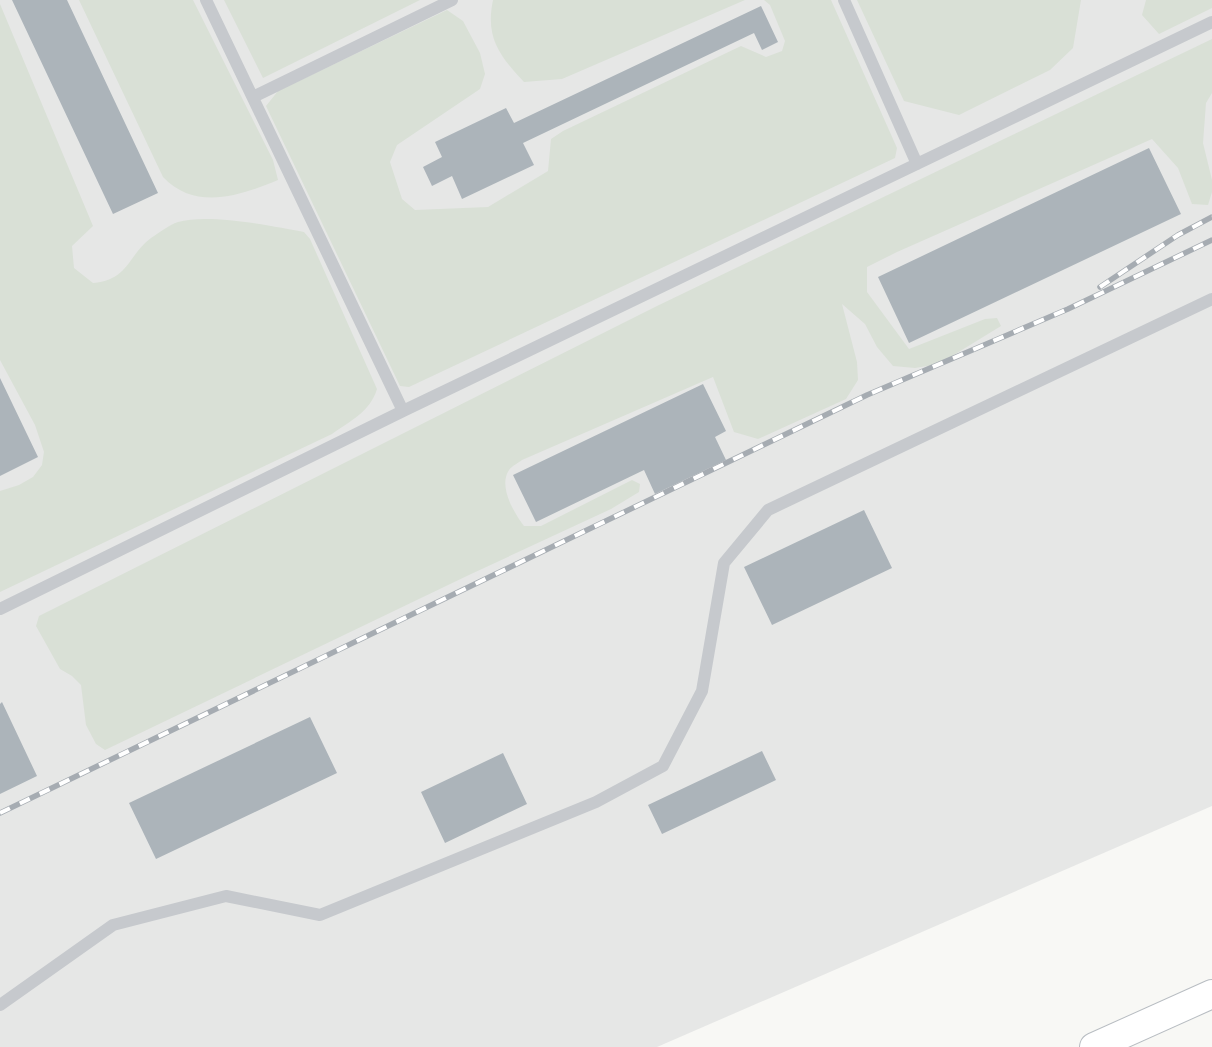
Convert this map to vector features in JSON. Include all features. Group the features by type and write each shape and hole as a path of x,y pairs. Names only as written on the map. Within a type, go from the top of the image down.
{"street":[{"path":"1094,1047 1212,994"}],"lane":[{"path":"206,0 403,411"},
{"path":"253,97 452,0"},
{"path":"844,0 918,164"},
{"path":"0,609 403,411 1212,22"},
{"path":"0,1005 112,925 226,896 320,915 596,802 663,766 702,691 724,563 768,510 1212,299"}],"shaded area":[{"path":"0,0 1212,0 1212,806 657,1047 0,1047"},
{"path":"79,0 193,0 273,160 278,180 233,195 203,197 189,194 176,188 163,177"},
{"path":"224,0 420,0 263,78"},
{"path":"493,0 745,0 562,79 524,82 508,64 496,45 491,25"},
{"path":"764,0 831,0 897,148 895,158 409,387 400,386 266,106 278,91 447,10 463,21 480,53 485,74 480,89 397,145 390,162 402,199 415,210 488,207 548,171 551,139 563,131 741,46 766,57 782,51 785,41 770,5"},
{"path":"857,0 1081,0 1073,48 1050,70 959,115 904,101"},
{"path":"1146,0 1212,0 1212,8 1159,34 1142,15"},
{"path":"0,4 93,226 72,246 74,268 93,283 105,281 121,272 151,238 178,222 206,219 241,221 304,232 310,239 377,389 370,404 364,410 332,434 0,592 0,491 19,485 33,477 42,465 44,452 35,425 0,360"},
{"path":"1212,39 1212,93 1206,103 1203,143 1212,180 1212,192 1208,205 1192,204 1178,168 1152,139 897,252 867,267 867,292 909,349 985,319 997,318 1001,326 939,364 915,368 893,366 877,347 865,324 842,304 857,362 858,380 846,399 758,439 734,432 713,377 522,460 509,470 505,484 512,507 524,526 541,526 632,480 640,484 639,492 611,509 471,574 105,750 96,744 86,725 81,685 72,676 60,669 36,626 39,616 657,306"}],"building":[{"path":"12,0 67,0 158,193 113,214"},
{"path":"761,6 778,42 762,50 754,33 523,143 534,165 462,199 452,176 432,186 423,167 442,157 435,142 506,108 514,123"},
{"path":"1149,148 1181,214 909,343 878,277"},
{"path":"0,378 38,457 0,476"},
{"path":"703,384 726,431 715,437 726,460 655,494 644,470 536,522 513,475"},
{"path":"864,510 892,568 772,625 744,567"},
{"path":"2,702 37,776 0,794 0,704"},
{"path":"310,717 337,773 156,859 129,803"},
{"path":"762,751 776,780 662,834 648,805"},
{"path":"503,753 527,804 445,843 421,792"}],"railway":[{"path":"1100,287 1178,235 1212,217"},
{"path":"0,813 867,395 1068,309 1212,240"}]}
